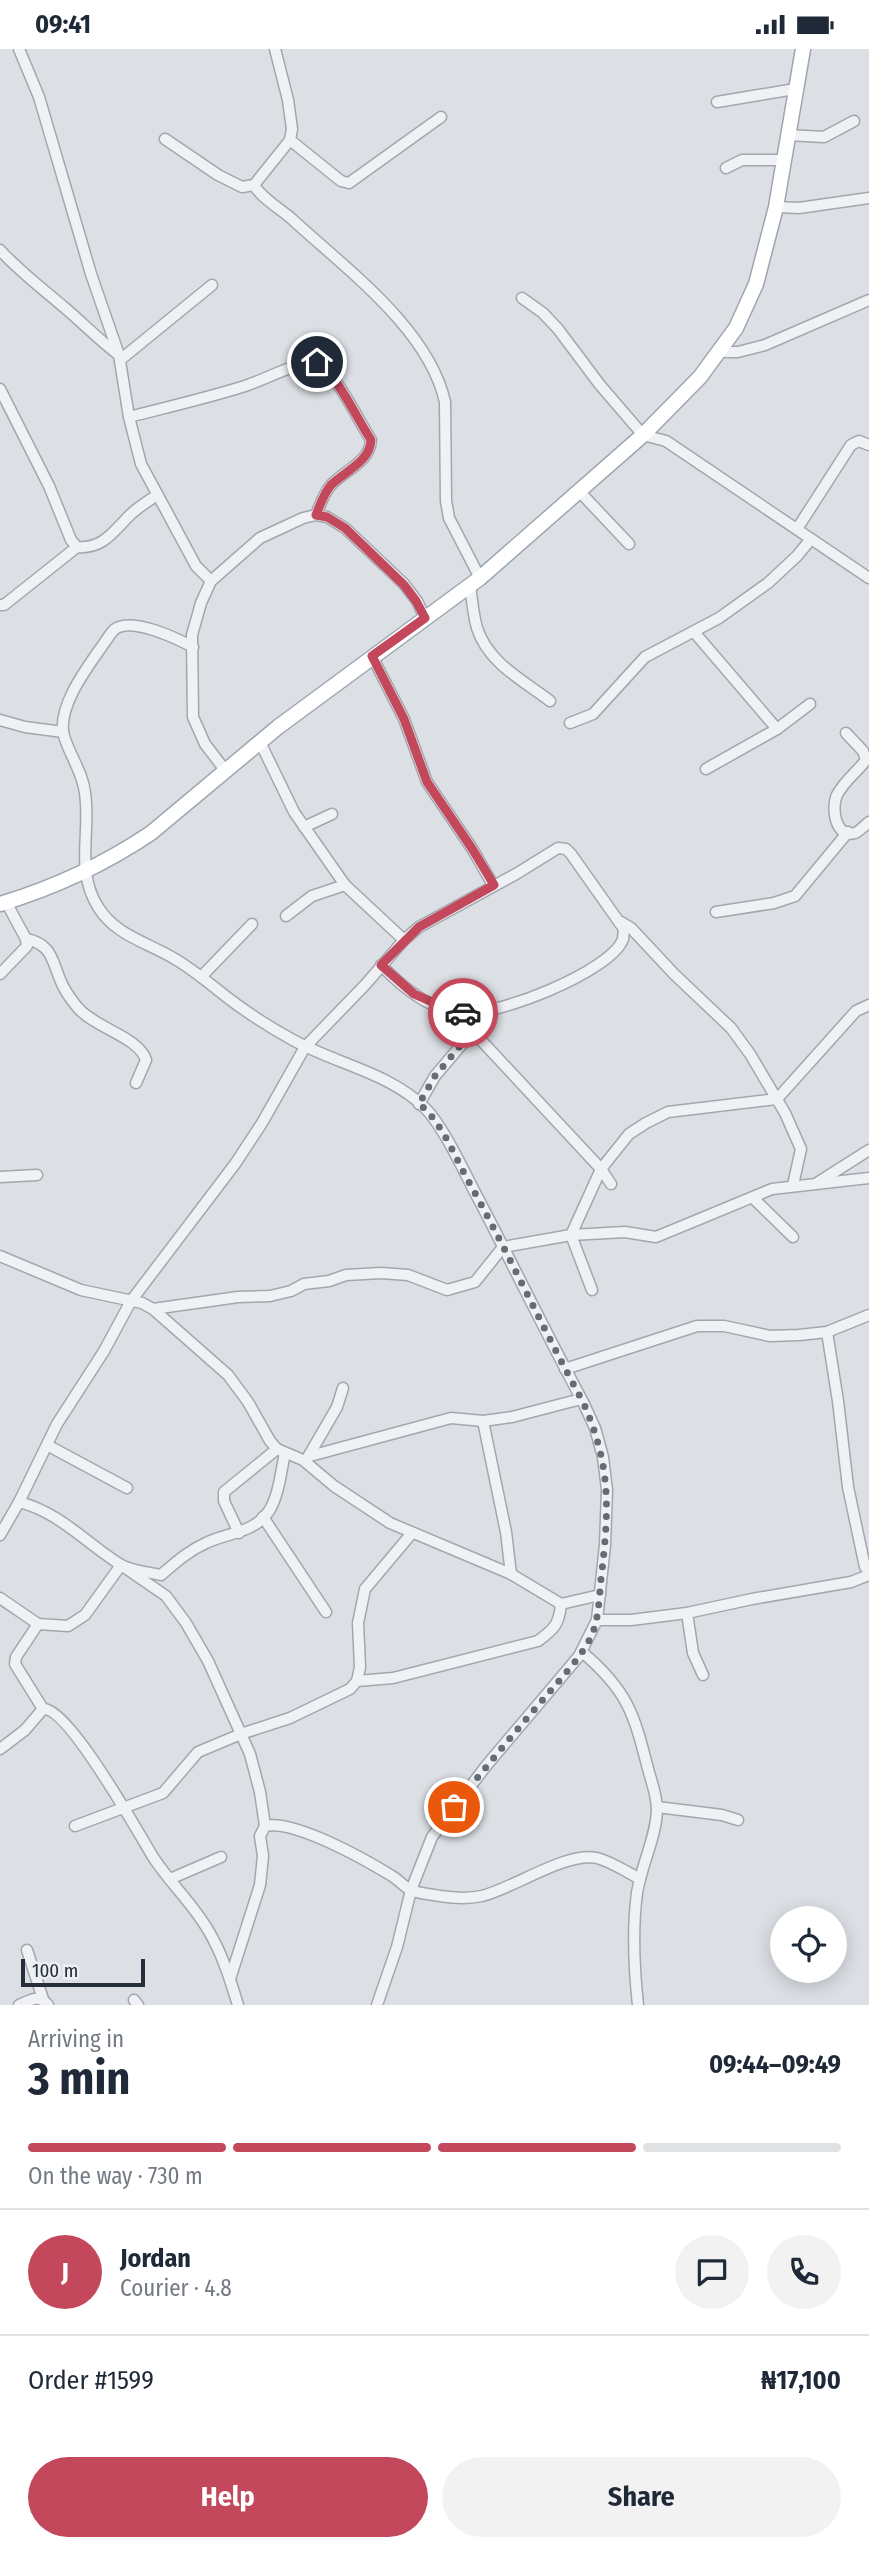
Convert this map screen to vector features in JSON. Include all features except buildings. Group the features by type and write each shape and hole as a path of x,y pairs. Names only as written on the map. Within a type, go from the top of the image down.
{"main road":[{"path":"3,903 84,871 151,833 260,742 475,581 580,492 661,418 719,352 736,328 756,283 776,207 803,49"}],"street":[{"path":"19,49 39,97 91,274 120,357 129,417 141,464 197,566 211,582"},
{"path":"165,139 218,176 242,187 254,185 289,140 292,129 275,49"},
{"path":"717,102 795,89"},
{"path":"289,140 341,181 349,183 441,117"},
{"path":"787,135 824,137 854,121"},
{"path":"726,168 742,160 783,160"},
{"path":"254,185 257,191 281,209 397,318 428,359 442,387 445,402 446,501 449,517 475,581 477,630 502,665 550,701"},
{"path":"776,207 799,208 869,198"},
{"path":"0,250 38,287 120,357"},
{"path":"120,357 212,285"},
{"path":"522,297 558,329 600,385 643,435 666,441 869,578"},
{"path":"719,352 738,352 765,345 869,300"},
{"path":"129,417 214,396 302,364 317,362 335,382 371,440 366,456 331,485 316,515"},
{"path":"0,389 49,486 71,540 77,547 87,548 101,544 141,505 157,495"},
{"path":"661,418 659,429 666,441"},
{"path":"797,529 851,445 859,441 869,445"},
{"path":"580,492 629,544"},
{"path":"225,771 205,744 193,717 192,635 201,603 211,582 260,538 316,515 327,517 345,528 404,585 425,618"},
{"path":"570,723 593,714 645,657 719,618 768,583 811,539"},
{"path":"0,605 4,605 77,547"},
{"path":"193,647 166,635 133,625 123,625 114,630 75,690 65,711 64,731 84,785 87,809 84,871 98,906 114,926 130,938 177,960 230,1000 305,1047 376,1077 427,1110 445,1138 581,1399 595,1428 603,1457 607,1490 597,1620 582,1652 486,1766 445,1820 422,1857 377,2005"},
{"path":"694,632 777,729"},
{"path":"372,656 404,719 427,782 494,885"},
{"path":"706,769 777,729 810,704"},
{"path":"0,720 25,727 64,731"},
{"path":"846,733 866,756 861,767 836,797 834,806 837,824 848,832 855,833 869,822"},
{"path":"260,742 288,802 345,885 404,940"},
{"path":"304,827 332,814"},
{"path":"716,912 774,903 795,896 848,832"},
{"path":"0,1535 57,1424 104,1351 131,1301 235,1164 262,1123 305,1047 404,940 436,915 516,874 558,848 565,849 624,929 623,939 608,958 534,997 491,1010 457,1013 414,994 381,965"},
{"path":"286,916 313,896 345,885"},
{"path":"0,974 27,946 26,939 3,903"},
{"path":"621,922 631,928 674,974 732,1028 777,1098 801,1149 793,1185"},
{"path":"201,977 252,924"},
{"path":"26,939 45,946 54,957 63,987 86,1016 136,1045 144,1053 146,1060 136,1083"},
{"path":"592,1290 571,1235 601,1169 629,1134 668,1112 777,1098 856,1011 869,1005"},
{"path":"419,1104 435,1076 491,1010"},
{"path":"467,1013 479,1038 601,1169 611,1184"},
{"path":"814,1185 869,1150"},
{"path":"0,1177 37,1175"},
{"path":"153,1309 204,1301 270,1296 304,1284 370,1273 408,1275 447,1290 475,1282 503,1247 571,1235 625,1232 656,1237 772,1189 869,1178"},
{"path":"753,1198 793,1237"},
{"path":"0,1256 81,1290 142,1303 153,1309 228,1375 248,1402 270,1441 281,1451 306,1458 360,1504 412,1533 511,1574 561,1604 600,1595"},
{"path":"565,1369 697,1326 724,1326 770,1336 827,1332 869,1315"},
{"path":"597,1620 631,1620 687,1613 851,1582 869,1573 865,1567 848,1487 827,1332"},
{"path":"306,1458 337,1408 343,1388"},
{"path":"306,1458 451,1418 483,1421 533,1413 581,1399"},
{"path":"483,1421 506,1532 511,1574"},
{"path":"47,1445 127,1488"},
{"path":"121,1565 161,1575 185,1554 205,1543 239,1533 263,1517 269,1510 276,1491 281,1451"},
{"path":"239,1533 224,1501 224,1492 281,1451"},
{"path":"19,1502 58,1519 166,1596 186,1623 208,1661 241,1734 256,1775 265,1826 260,1836 263,1856 260,1885 230,1979"},
{"path":"263,1517 326,1612"},
{"path":"75,1826 163,1793 198,1752 313,1708 350,1689 358,1681 359,1623 365,1589 412,1533"},
{"path":"0,1598 37,1625 68,1626 85,1615 121,1565"},
{"path":"358,1681 393,1678 538,1641 554,1629 561,1604"},
{"path":"687,1613 693,1653 703,1675"},
{"path":"37,1625 16,1657 15,1664 43,1709"},
{"path":"582,1652 606,1673 623,1694 635,1718 657,1807 640,1879 634,1944 638,2005"},
{"path":"0,1749 25,1730 43,1709 48,1708 55,1712 72,1729 170,1879 209,1931 238,2005"},
{"path":"657,1807 722,1815 738,1820"},
{"path":"265,1826 274,1824 299,1831 372,1864 411,1890 445,1896 480,1896 576,1858 598,1858 640,1879"},
{"path":"170,1879 221,1857"},
{"path":"27,1950 45,2002"},
{"path":"19,2005 38,1997 45,2002"}],"way so far":[{"path":"454,1807 565,1674 591,1636 597,1620 600,1595 607,1490 603,1457 595,1428 583,1402 445,1138 427,1110 419,1104 435,1076 474,1029 467,1013 463,1013"}],"route":[{"path":"317,362 335,382 371,440 366,456 331,485 316,515 327,517 345,528 404,585 425,618 372,656 404,719 427,782 494,885 436,915 419,927 381,965 414,994 457,1013 463,1013"}]}
